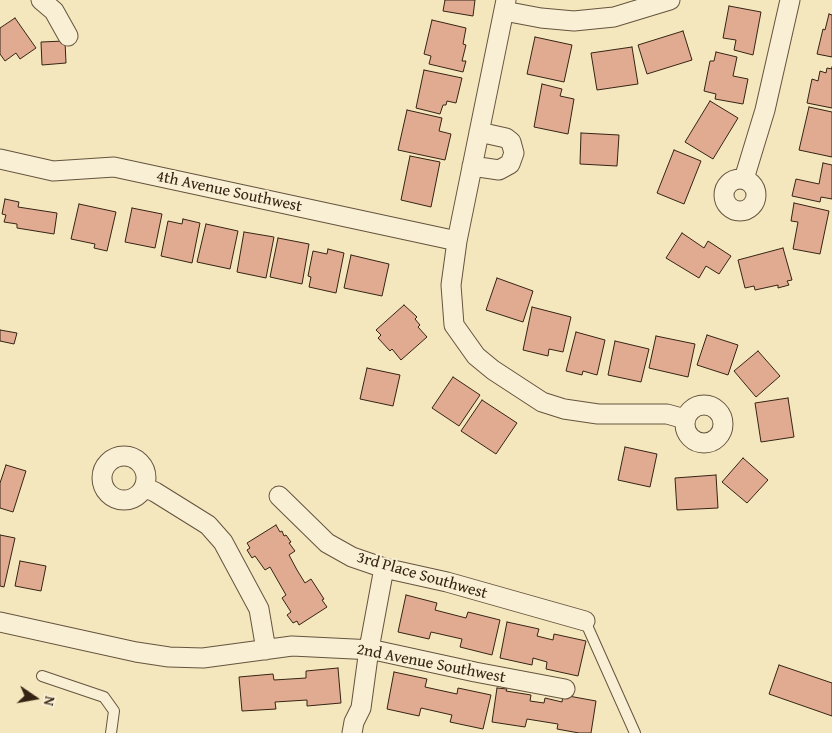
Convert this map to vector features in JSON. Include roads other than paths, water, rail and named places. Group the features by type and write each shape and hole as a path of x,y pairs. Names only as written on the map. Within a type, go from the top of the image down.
{"street":[{"path":"41,0 54,11 68,36"},
{"path":"670,0 614,17 574,21 541,18 505,5 457,241 451,285 454,325 476,356 493,370 542,402 564,409 598,414 667,414 685,419"},
{"path":"744,180 765,110 790,0"},
{"path":"472,166 499,170 510,164 514,153 511,142 506,138 479,132"},
{"name":"4th Avenue Southwest","path":"0,159 53,171 114,167 457,241"},
{"path":"144,487 208,525 223,542 259,609 266,650"},
{"name":"3rd Place Southwest","path":"279,496 332,547 352,557 384,568 447,582 585,621"},
{"path":"352,733 354,722 361,708 369,649 384,568"},
{"name":"2nd Avenue Southwest","path":"0,622 136,652 169,657 203,658 292,646 369,649 565,689"}],"lane":[{"path":"585,621 635,733"},
{"path":"42,676 104,697 114,711 111,733"}]}
